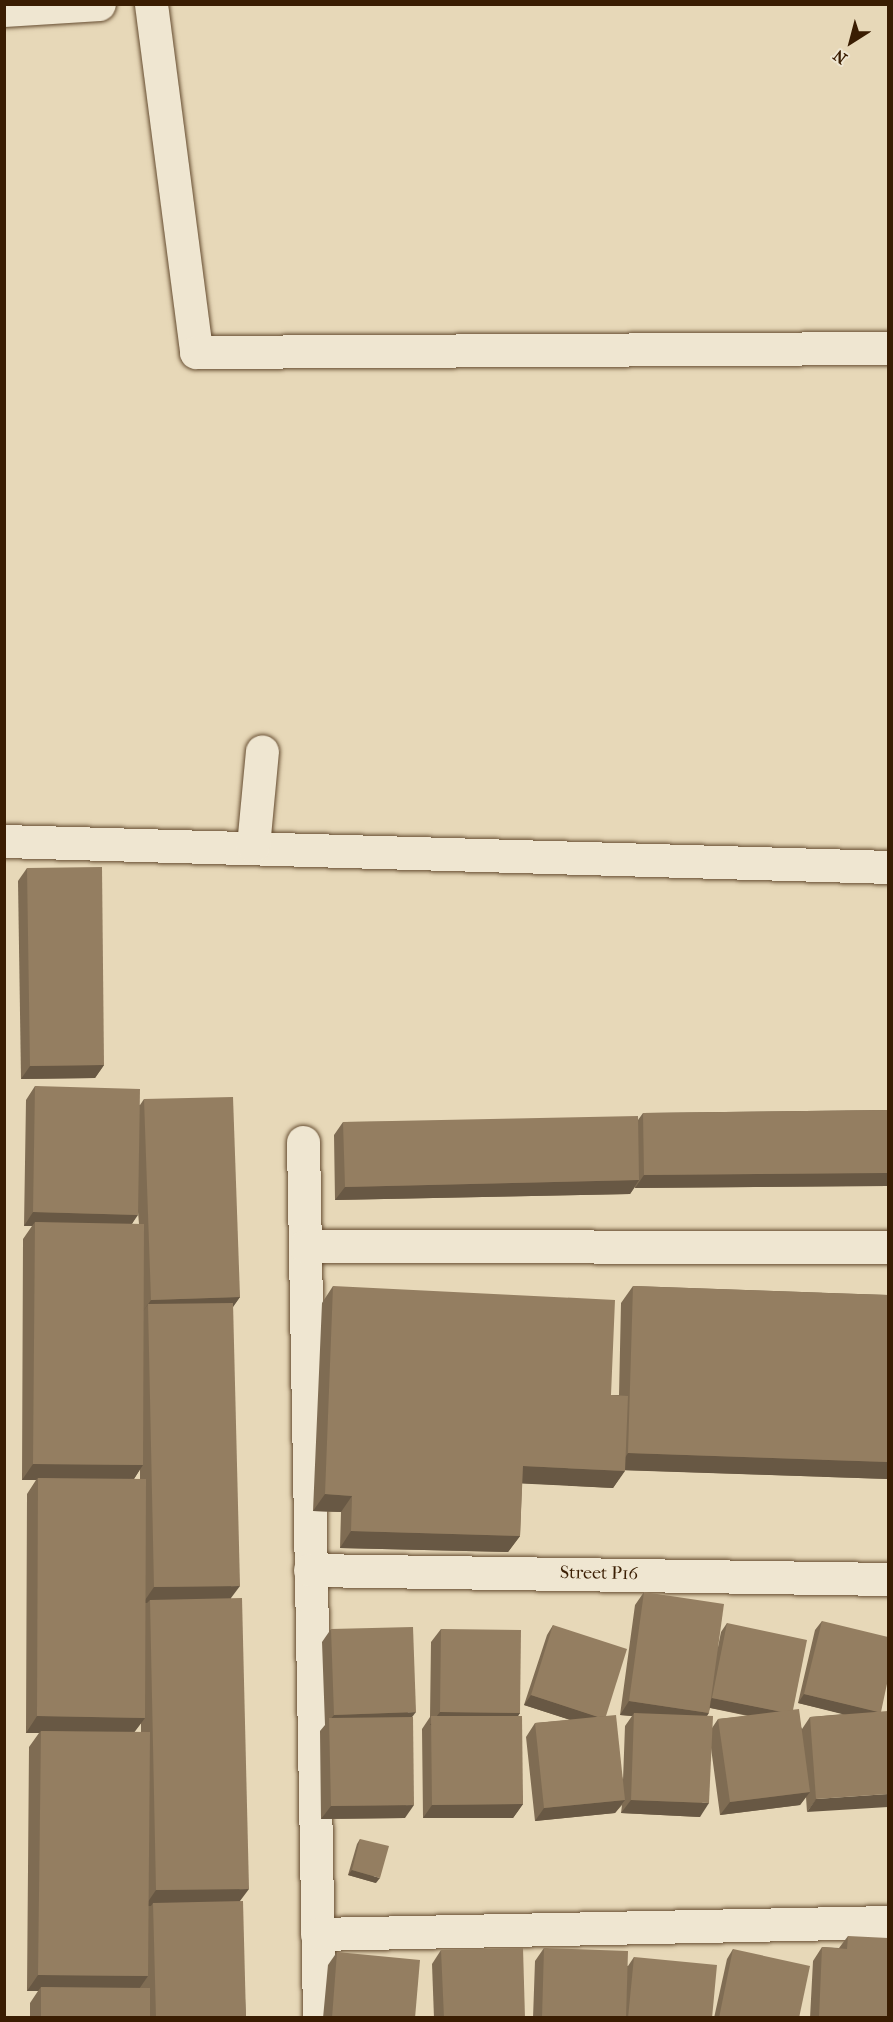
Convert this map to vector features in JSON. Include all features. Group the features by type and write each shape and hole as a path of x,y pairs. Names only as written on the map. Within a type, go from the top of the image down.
{"street":[{"path":"4,10 99,4"},
{"path":"150,4 196,352 888,348"},
{"path":"253,846 262,751"},
{"path":"4,841 253,846 888,867"},
{"path":"303,1142 319,2018"},
{"path":"305,1246 888,1247"},
{"name":"Street P16","path":"310,1570 888,1579"},
{"path":"317,1934 888,1922"}],"building":[{"path":"102,867 104,1065 30,1066 27,868"},
{"path":"35,1086 140,1089 138,1215 33,1212"},
{"path":"233,1097 240,1297 151,1300 144,1099"},
{"path":"888,1110 888,1173 644,1175 643,1113"},
{"path":"638,1116 639,1180 345,1187 343,1122"},
{"path":"35,1222 144,1224 143,1465 33,1464"},
{"path":"333,1286 615,1300 611,1395 628,1396 625,1471 523,1466 520,1536 351,1531 352,1496 325,1494"},
{"path":"633,1286 888,1295 888,1462 628,1453"},
{"path":"233,1303 240,1586 154,1587 148,1304"},
{"path":"38,1478 146,1479 145,1718 37,1716"},
{"path":"644,1592 724,1604 709,1713 629,1701"},
{"path":"242,1598 249,1889 156,1890 150,1600"},
{"path":"822,1621 888,1637 888,1679 881,1712 804,1694"},
{"path":"727,1623 807,1640 793,1710 782,1712 712,1698"},
{"path":"553,1625 627,1649 606,1716 598,1717 531,1695"},
{"path":"413,1627 416,1712 334,1715 331,1629"},
{"path":"441,1629 521,1630 520,1713 440,1712"},
{"path":"799,1709 810,1792 730,1802 718,1719"},
{"path":"888,1711 888,1794 816,1799 810,1717"},
{"path":"634,1713 713,1716 709,1803 631,1800"},
{"path":"616,1715 625,1800 544,1808 535,1723"},
{"path":"431,1716 522,1716 523,1804 432,1805"},
{"path":"413,1717 414,1805 331,1806 329,1718"},
{"path":"41,1731 150,1732 148,1976 38,1975"},
{"path":"360,1839 389,1846 380,1878 352,1870"},
{"path":"243,1901 246,2018 156,2018 153,1903"},
{"path":"848,1936 888,1938 888,2018 819,2018 822,1947 847,1949"},
{"path":"523,1948 525,2018 444,2018 441,1950"},
{"path":"544,1948 628,1951 626,2018 542,2018"},
{"path":"733,1949 810,1966 799,2018 719,2018"},
{"path":"337,1952 420,1960 415,2018 332,2018"},
{"path":"634,1957 717,1965 712,2018 628,2018"},
{"path":"41,1987 150,1988 150,2018 41,2018"}]}
